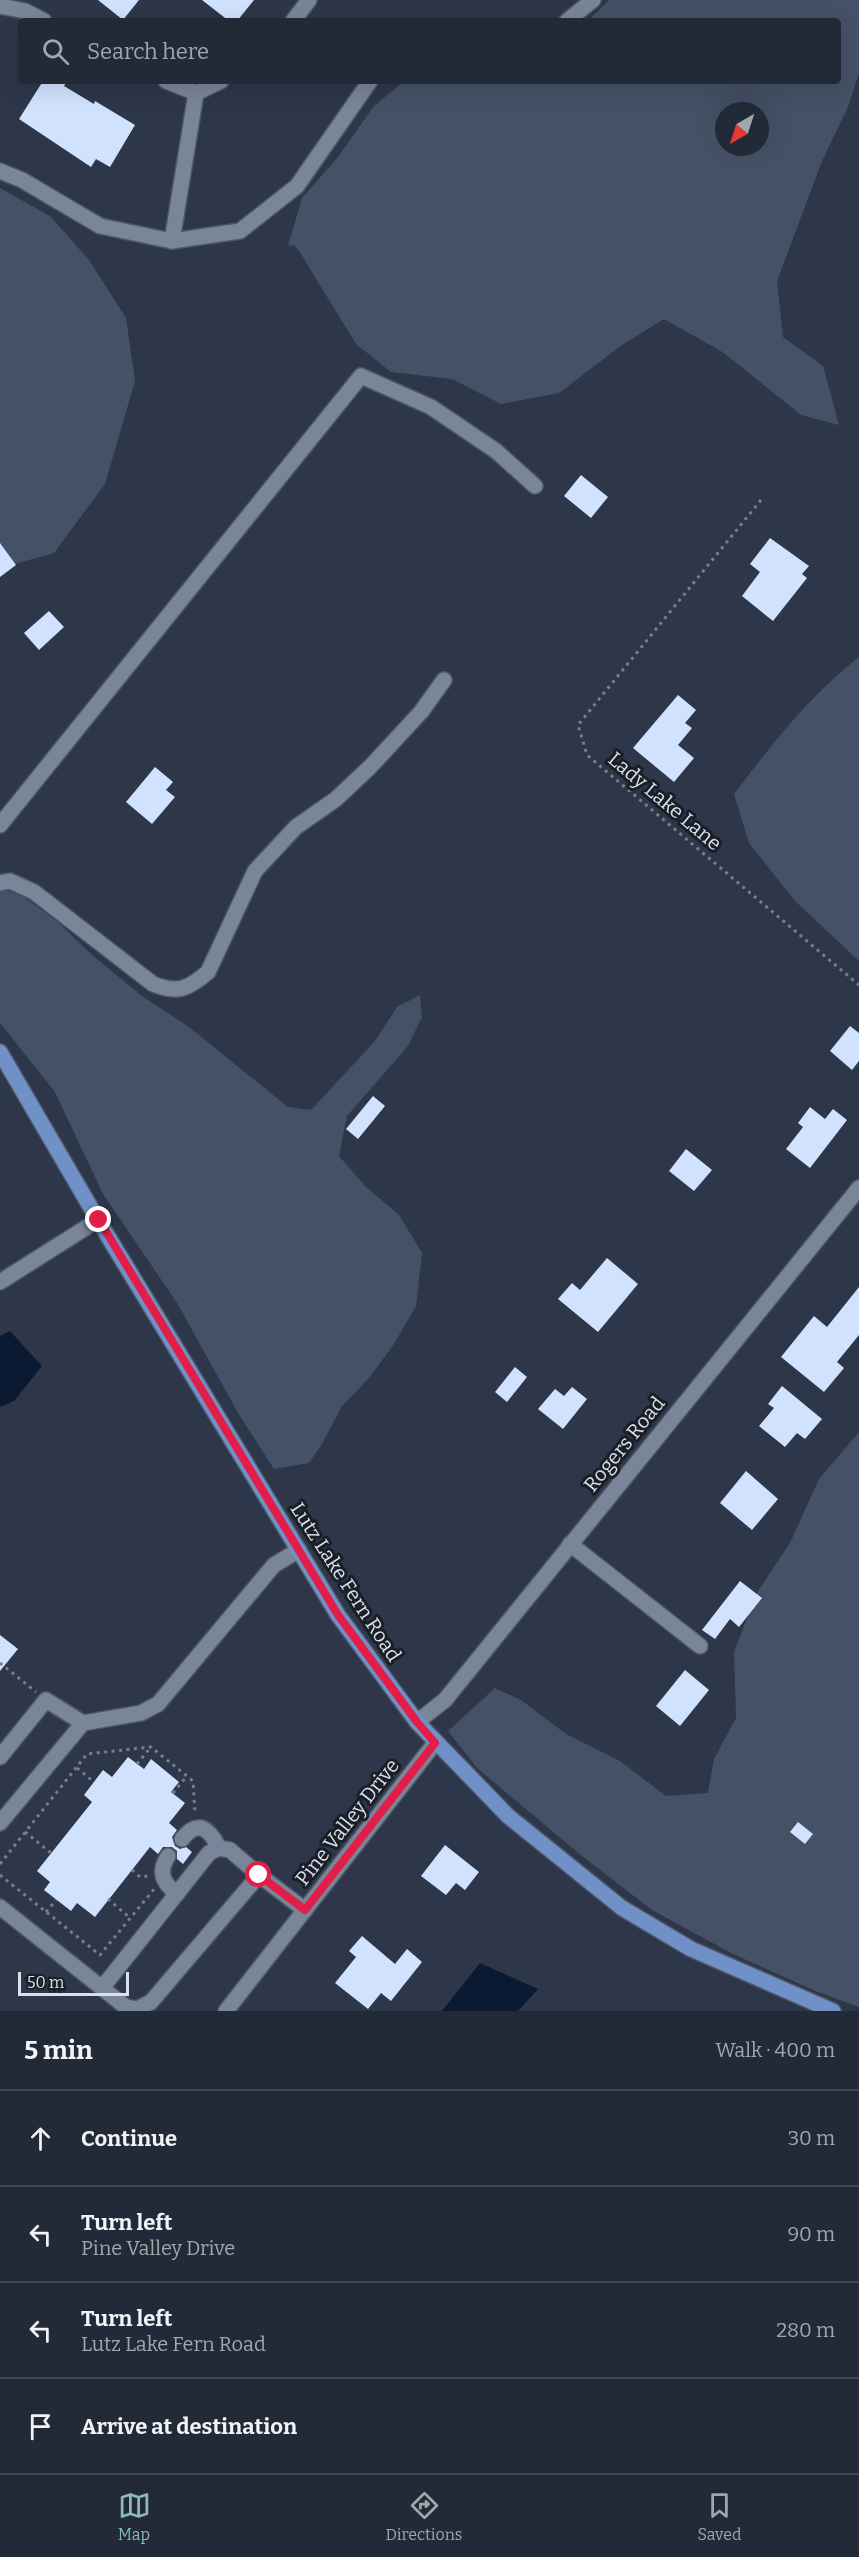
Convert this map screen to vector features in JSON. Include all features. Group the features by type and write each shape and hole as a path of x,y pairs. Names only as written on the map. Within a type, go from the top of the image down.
{"main road":[{"name":"Lutz Lake Fern Road","path":"0,1052 338,1615 435,1743 508,1816 622,1908 691,1949 833,2011"}],"street":[{"path":"295,18 309,0"},
{"path":"571,18 593,0"},
{"path":"0,6 28,5 42,18"},
{"path":"174,84 196,93 215,84"},
{"path":"0,171 22,180 100,226 172,241 240,231 297,186 368,84"},
{"path":"172,241 196,93"},
{"path":"0,825 361,376 431,407 495,451 535,486"},
{"path":"0,883 10,881 34,892 153,984 168,990 181,990 195,983 208,972 255,871 296,827 336,799 370,767 421,712 444,680"},
{"name":"Rogers Road","path":"417,1722 445,1700 859,1188"},
{"path":"0,1282 99,1220"},
{"path":"570,1544 700,1646"},
{"path":"0,1823 83,1723 141,1713 158,1704 274,1565 298,1550"},
{"path":"0,1757 46,1700 83,1723"},
{"name":"Pine Valley Drive","path":"226,2011 435,1743"},
{"path":"182,1839 189,1830 197,1827 205,1829 214,1837 219,1848"},
{"path":"102,1988 209,1853 219,1848 230,1850 305,1910"},
{"path":"168,1856 161,1874 165,1883 177,1894"},
{"path":"0,1907 126,2007 137,2009 151,2002 259,1875"}],"path":[{"name":"Lady Lake Lane","path":"761,500 578,725 587,755 859,985"},
{"path":"0,1663 46,1700"},
{"path":"138,1764 150,1747"},
{"path":"0,1864 87,1754 150,1747 193,1781 195,1819"},
{"path":"77,1768 94,1782"},
{"path":"173,1793 187,1776"},
{"path":"26,1833 51,1853"},
{"path":"0,1875 100,1955 157,1886 154,1878 140,1876 132,1870"},
{"path":"108,1899 130,1918"},
{"path":"46,1912 56,1900"}],"shaded area":[{"path":"609,0 859,0 859,73 848,107 822,161 777,281 783,337 823,366 839,425 801,415 724,353 664,319 622,345 559,393 501,404 452,379 391,372 356,344 299,251 294,245 288,246 302,198 338,157 374,106 400,84 841,84 841,18 591,18"},
{"path":"0,188 50,216 89,260 126,318 135,381 105,484 54,553 0,568"},
{"path":"859,657 859,961 795,901 749,843 734,794 808,704"},
{"path":"0,888 24,897 58,922 91,954 142,996 189,1027 288,1107 311,1110 375,1041 397,1007 420,995 422,1017 408,1046 347,1116 339,1156 366,1187 399,1215 422,1253 416,1306 394,1344 370,1377 342,1406 309,1463 274,1469 238,1413 177,1303 103,1194 55,1092 0,1023"},
{"path":"10,1331 42,1366 14,1401 0,1407 0,1336"},
{"path":"859,1432 859,2007 813,1990 731,1953 652,1910 582,1856 477,1768 448,1731 495,1688 521,1700 566,1734 620,1761 666,1796 708,1793 714,1759 736,1718 734,1652 757,1593 791,1541 819,1479"},
{"path":"480,1963 538,1989 518,2011 442,2011"}],"building":[{"path":"98,0 139,0 125,18 120,18"},
{"path":"202,0 254,0 239,18 225,18"},
{"path":"41,84 65,84 64,86 94,104 95,101 135,125 110,167 96,159 91,167 19,119"},
{"path":"581,475 608,497 591,518 564,496"},
{"path":"770,538 809,566 802,574 807,578 773,621 742,596 760,572 750,564"},
{"path":"0,543 16,565 0,577"},
{"path":"49,611 64,627 39,650 24,633"},
{"path":"678,695 696,710 685,723 692,728 678,745 694,758 674,782 633,748"},
{"path":"155,767 173,782 166,790 175,797 152,824 126,802"},
{"path":"850,1026 859,1033 859,1061 852,1070 830,1051"},
{"path":"373,1096 385,1106 358,1139 346,1129"},
{"path":"810,1107 825,1119 833,1109 847,1120 810,1168 786,1149 803,1127 798,1123"},
{"path":"686,1149 712,1170 694,1191 669,1171"},
{"path":"607,1258 638,1284 598,1332 558,1299 572,1283 580,1290"},
{"path":"859,1287 859,1335 837,1362 844,1368 824,1392 781,1357 814,1316 827,1327"},
{"path":"515,1367 527,1377 507,1402 495,1392"},
{"path":"782,1386 822,1419 805,1439 797,1433 785,1447 759,1426 774,1408 768,1404"},
{"path":"572,1387 587,1399 563,1429 538,1409 555,1389 564,1396"},
{"path":"746,1471 778,1499 752,1530 720,1503"},
{"path":"740,1581 762,1598 739,1627 730,1619 715,1639 702,1630"},
{"path":"0,1635 18,1649 0,1671"},
{"path":"685,1670 709,1690 680,1726 656,1706"},
{"path":"128,1757 144,1769 151,1759 179,1782 171,1792 185,1803 169,1823 177,1830 172,1837 175,1846 180,1849 186,1847 192,1852 183,1864 177,1859 177,1851 172,1847 163,1847 158,1854 150,1847 95,1917 77,1903 71,1911 44,1890 50,1882 37,1871 92,1802 84,1795 103,1770 112,1777"},
{"path":"798,1822 813,1834 805,1844 790,1832"},
{"path":"445,1845 479,1872 465,1890 456,1883 446,1895 421,1876"},
{"path":"362,1936 395,1964 407,1949 422,1962 391,2001 381,1993 368,2009 335,1983 356,1957 349,1951"}],"route":[{"path":"99,1220 338,1615 435,1743 305,1910 259,1875"}]}
